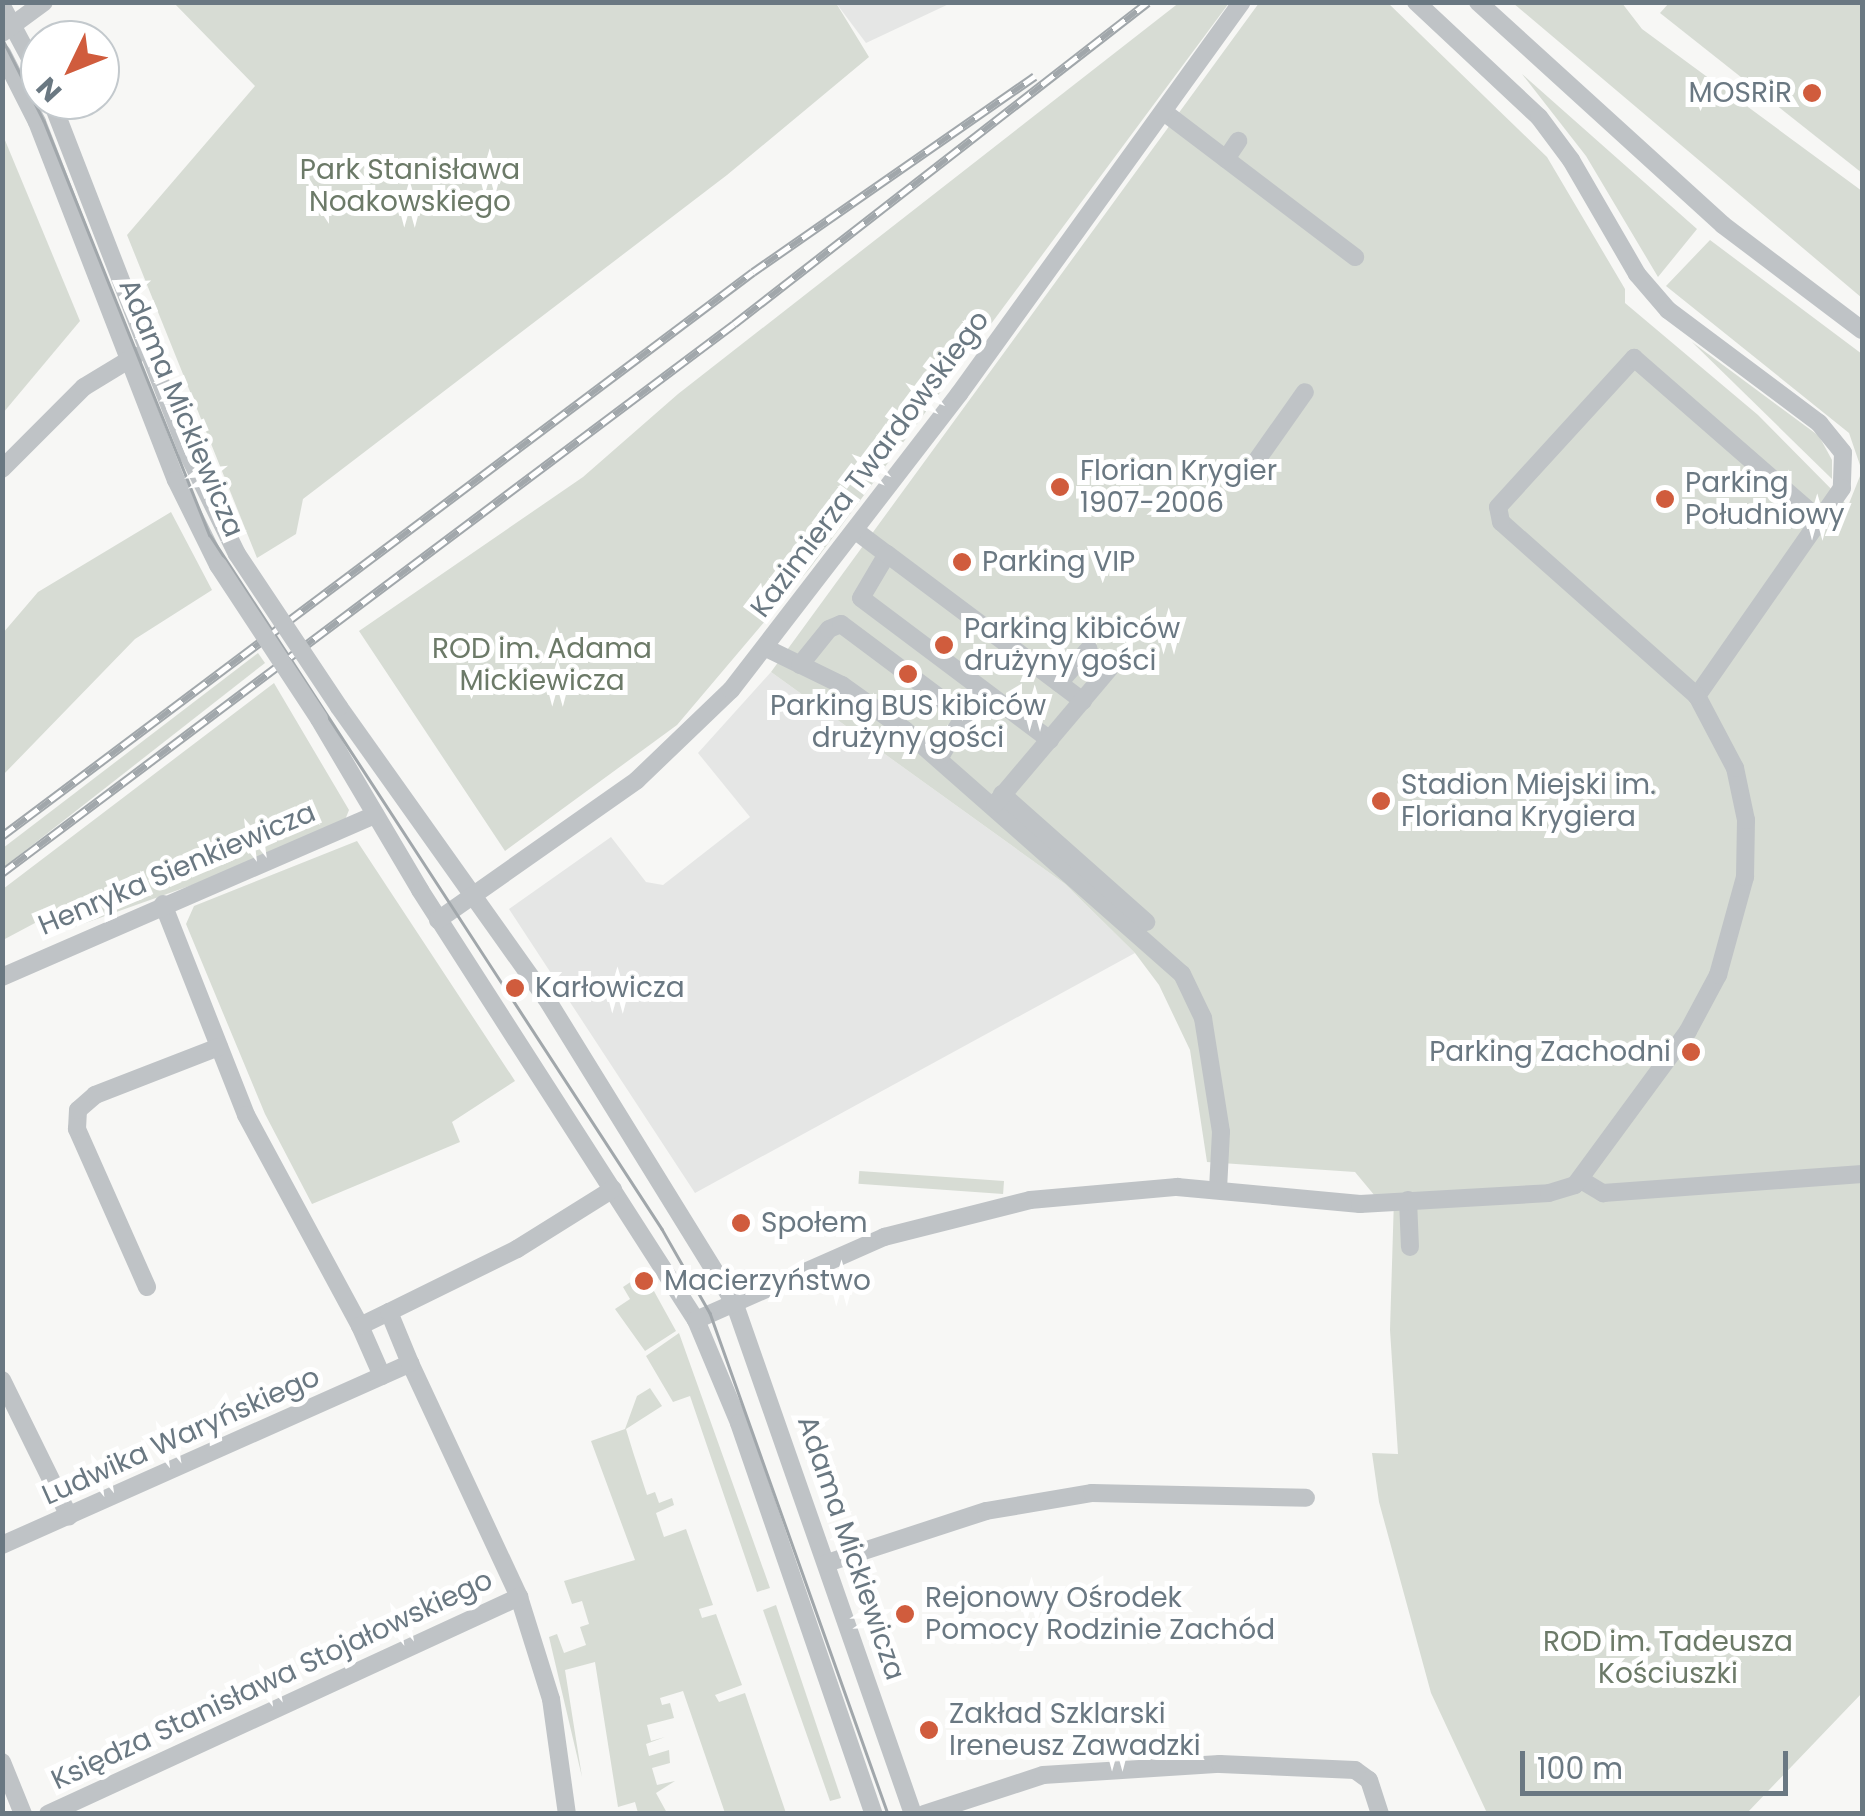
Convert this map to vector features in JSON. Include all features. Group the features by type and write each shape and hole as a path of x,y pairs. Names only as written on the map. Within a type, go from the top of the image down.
{"street":[{"path":"2,6 8,30 44,2"},
{"name":"Kazimierza Twardowskiego","path":"476,894 652,768 766,648 1242,2"},
{"path":"1416,2 1560,142 1637,274 1668,310 1834,438 1845,475 1820,520 1697,696"},
{"path":"1478,2 1722,225 1862,330"},
{"name":"Adama Mickiewicza","path":"2,53 37,122 128,359 218,565 319,719 438,920 696,1320 746,1442 874,1814"},
{"path":"1164,112 1355,257"},
{"name":"Adama Mickiewicza","path":"60,120 196,473 237,554 339,706 476,894 670,1190 734,1302 914,1814"},
{"path":"1226,158 1238,142"},
{"path":"2,469 84,387 128,359 150,351"},
{"path":"696,1320 884,1237 974,1211 1109,1189 1218,1190 1344,1204 1549,1193 1582,1180 1701,1010 1740,906 1746,848 1740,789 1697,696 1502,522 1498,507 1634,358 1820,520"},
{"path":"1257,460 1304,392"},
{"path":"852,536 1082,701"},
{"path":"883,559 861,598 1050,740"},
{"path":"800,665 829,628 840,624 964,716 965,724 939,759"},
{"path":"766,648 853,692 997,801 1146,922"},
{"path":"1058,683 1089,649"},
{"path":"997,801 1110,668"},
{"path":"997,801 1192,987 1220,1126 1218,1190"},
{"name":"Henryka Sienkiewicza","path":"2,977 375,815"},
{"path":"438,920 476,894"},
{"path":"163,904 246,1115 360,1326 382,1376"},
{"path":"147,1287 77,1129 78,1110 95,1095 219,1047"},
{"path":"1582,1180 1604,1193 1862,1174"},
{"path":"360,1326 517,1249 612,1188"},
{"path":"1400,1200 1410,1247"},
{"path":"389,1312 519,1596 551,1700 567,1814"},
{"name":"Ludwika Waryńskiego","path":"2,1546 410,1363"},
{"path":"2,1380 70,1516"},
{"path":"827,1563 986,1511 1079,1495 1168,1491 1306,1498"},
{"name":"Księdza Stanisława Stojałowskiego","path":"48,1814 519,1596"},
{"path":"2,1762 24,1814"},
{"path":"924,1814 1071,1770 1220,1764 1355,1770 1370,1780 1380,1814"}],"shaded area":[{"path":"836,3 951,3 866,43"},
{"path":"771,672 1065,884 1135,953 695,1193 509,909 611,837 646,882 663,885 750,817 698,753"}],"green space":[{"name":"ROD im. Adama Mickiewicza","path":"1180,2 1229,3 810,568 677,725 505,851 359,631 583,477 678,394"},
{"name":"Park Stanisława Noakowskiego","path":"174,3 836,3 869,57 727,175 303,499 296,534 257,558 127,235 255,86"},
{"name":"ROD im. Tadeusza Kościuszki","path":"1259,3 1388,3 1547,157 1625,289 1625,303 1758,415 1848,506 1862,471 1862,1693 1747,1813 1487,1813 1431,1693 1379,1502 1372,1453 1398,1454 1390,1330 1394,1198 1375,1196 1355,1172 1207,1162 1190,1050 1159,985 1135,953 1065,884 771,672"},
{"path":"1513,3 1622,3 1642,29 1862,191 1862,298"},
{"name":"MOSRiR","path":"1669,3 1862,3 1862,173 1660,13"},
{"path":"1522,74 1697,229 1658,277 1586,156"},
{"path":"2,133 80,321 3,413 2,413"},
{"path":"1710,240 1862,354 1862,471 1849,433 1666,286"},
{"path":"1692,342 1819,436 1832,460 1832,479"},
{"path":"171,512 212,590 135,639 3,775 3,633 38,592"},
{"path":"258,653 265,663 3,868 3,848"},
{"path":"274,683 349,810 345,820 195,884 63,931 50,915 3,940 3,889"},
{"path":"357,841 515,1081 452,1122 460,1142 312,1204 265,1114 186,924 194,906"},
{"path":"859,1171 1004,1181 1003,1194 858,1184"},
{"path":"644,1273 676,1331 645,1351 615,1309 630,1299 623,1287"},
{"path":"679,1333 770,1588 757,1592 690,1396 673,1402 646,1356"},
{"path":"650,1388 662,1406 626,1429 633,1452 647,1495 655,1492 659,1503 672,1498 674,1505 656,1513 664,1537 686,1529 713,1605 699,1609 702,1618 716,1614 742,1685 715,1695 719,1702 745,1693 786,1813 725,1813 683,1691 660,1698 662,1705 670,1703 674,1718 647,1725 651,1741 665,1737 646,1744 649,1756 669,1750 670,1763 652,1768 657,1785 675,1781 656,1793 667,1813 638,1813 635,1802 618,1807 595,1662 565,1670 582,1777 549,1637 557,1634 564,1653 586,1645 580,1627 589,1624 582,1601 572,1604 564,1581 635,1560 591,1441 625,1429 637,1396"},
{"path":"776,1605 841,1798 830,1801 763,1610"}],"tram line":[{"path":"2,38 44,121 210,535 662,1229 710,1313 888,1814"}],"railway":[{"path":"2,873 734,324 1148,2"},
{"path":"2,836 753,272 1035,76"}],"place":[{"name":"MOSRiR","path":"1812,93"},
{"name":"Florian Krygier 1907-2006","path":"1060,487"},
{"name":"Parking Południowy","path":"1665,499"},
{"name":"Parking VIP","path":"962,562"},
{"name":"Parking kibiców drużyny gości","path":"944,645"},
{"name":"Parking BUS kibiców drużyny gości","path":"908,674"},
{"name":"Stadion Miejski im. Floriana Krygiera","path":"1381,801"},
{"name":"Karłowicza","path":"515,988"},
{"name":"Parking Zachodni","path":"1691,1052"},
{"name":"Społem","path":"741,1223"},
{"name":"Macierzyństwo","path":"644,1281"},
{"name":"Rejonowy Ośrodek Pomocy Rodzinie Zachód","path":"905,1614"},
{"name":"Zakład Szklarski Ireneusz Zawadzki","path":"929,1730"}]}
